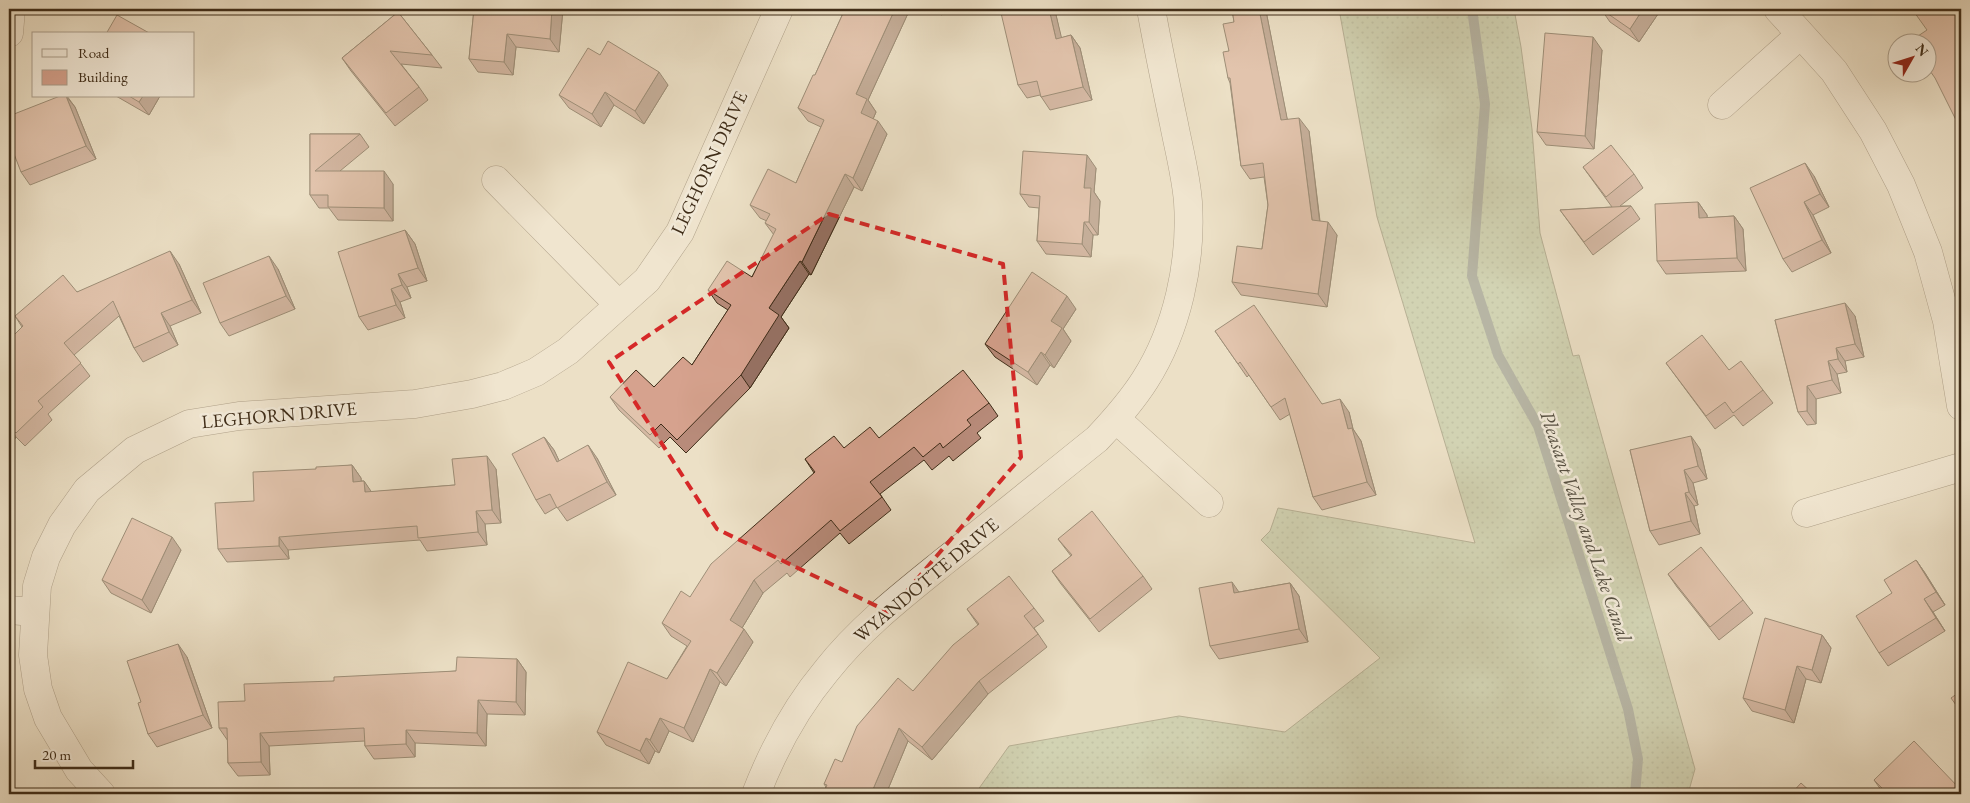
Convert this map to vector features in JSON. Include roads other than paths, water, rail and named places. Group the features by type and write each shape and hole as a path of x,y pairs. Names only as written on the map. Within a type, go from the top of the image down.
{"street":[{"path":"9,33 11,9"},
{"name":"LEGHORN DRIVE","path":"101,794 79,770 48,718 38,689 33,655 22,611 37,586 46,557 62,525 87,490 135,450 188,424 239,416 415,404 472,394 503,386 536,372 568,352 647,280 680,232 779,9"},
{"name":"WYANDOTTE DRIVE","path":"756,794 768,764 794,715 826,670 853,640 888,608 1097,439 1116,420 1146,379 1168,334 1180,294 1188,244 1188,202 1183,168 1150,9"},
{"path":"1778,9 1834,70 1873,131 1901,185 1928,252 1948,322 1961,406"},
{"path":"1722,106 1800,35"},
{"path":"496,180 620,305"},
{"path":"1116,420 1209,503"},
{"path":"1806,513 1961,467"}],"waterway":[{"name":"Pleasant Valley and Lake Canal","path":"1472,9 1485,104 1472,276 1498,355 1538,426 1628,709 1638,759 1635,794"}]}
